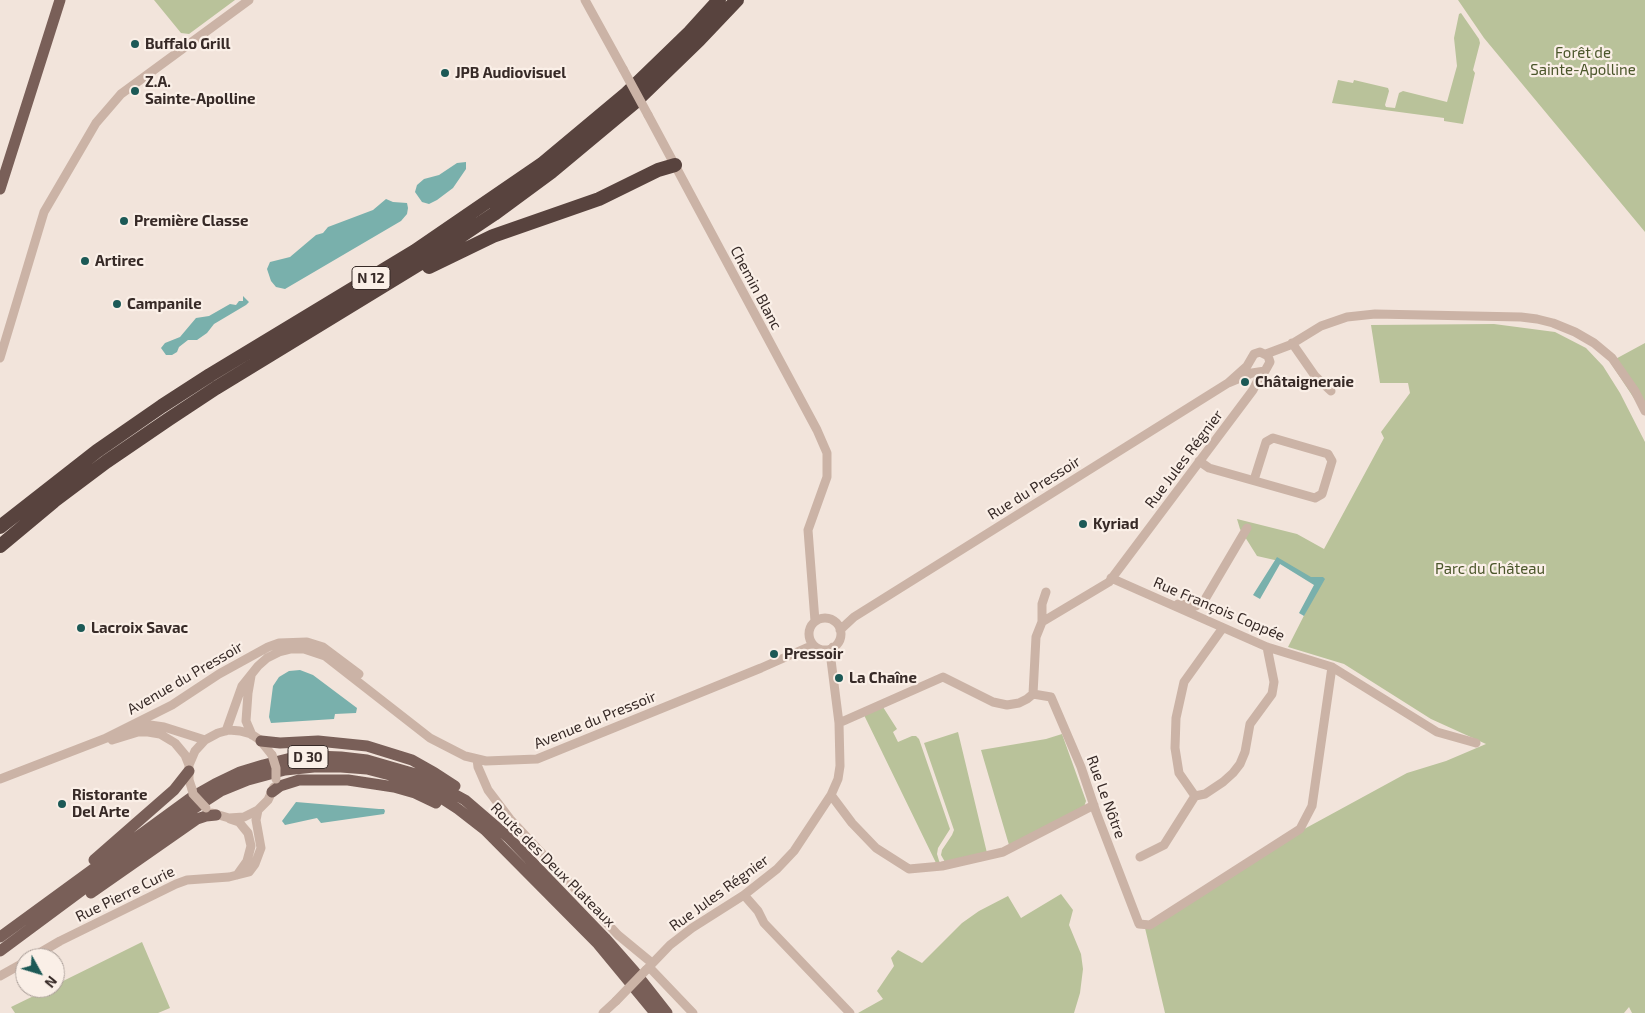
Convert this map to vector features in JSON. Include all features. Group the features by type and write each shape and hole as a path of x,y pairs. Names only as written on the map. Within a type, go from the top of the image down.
{"highway":[{"name":"N 12","path":"0,527 97,451 162,406 416,251 542,164 627,93 690,32 719,0"},
{"name":"N 12","path":"0,546 54,501 106,462 169,419 494,214 551,172 635,102 700,40 737,0"},
{"path":"384,285 404,279 493,236 599,199 658,170 675,166"}],"main road":[{"path":"0,170 54,0"},
{"path":"0,189 60,0"},
{"path":"256,738 280,743 318,741 351,743 412,760 435,772 466,794 500,824 508,838"},
{"name":"Route des Deux Plateaux","path":"0,937 192,797 240,772 291,758 341,757 367,760 419,775 465,800 508,838 624,959 667,1013"},
{"name":"Route des Deux Plateaux","path":"0,951 178,819 221,791 266,774 285,770 314,766 341,767 390,775 435,794 458,808 485,830 556,900 614,961 655,1013"},
{"path":"0,932 62,887 116,842 174,790 189,768"},
{"path":"272,792 280,786 299,780 348,780 394,788 429,799 454,814 484,836 540,892 556,900"},
{"path":"0,957 197,819 216,815"}],"street":[{"path":"0,358 44,212 96,123 121,94 249,0"},
{"name":"Chemin Blanc","path":"585,0 817,430 826,453 827,477 808,530 814,606 819,620"},
{"path":"1268,358 1321,326 1347,317 1384,314 1537,319 1576,332 1594,343 1612,358 1635,391 1645,411"},
{"path":"1291,344 1315,376 1331,391"},
{"path":"1260,352 1268,358 1268,368 1259,372 1251,368 1250,362 1254,354 1260,352"},
{"name":"Rue du Pressoir","path":"840,630 854,617 1228,383 1250,362"},
{"name":"Rue du Pressoir","path":"1228,383 1259,372"},
{"name":"Rue Jules Régnier","path":"1042,622 1109,582 1253,390 1259,372"},
{"path":"1199,461 1209,468 1315,498 1322,494 1332,461 1328,454 1273,438 1266,442 1254,480"},
{"path":"1168,603 1190,606 1204,601 1246,528"},
{"name":"Rue François Coppée","path":"1112,578 1222,629 1267,647 1332,667 1437,732 1476,743"},
{"path":"839,723 943,677 993,702 1007,705 1019,703 1027,699 1033,694 1036,636 1042,622 1042,604 1046,592"},
{"name":"Rue du Pressoir","path":"833,621 854,617"},
{"path":"819,620 833,621 840,630 839,640 829,649 811,640 809,630 819,620"},
{"path":"1195,796 1179,773 1175,748 1176,718 1184,682 1222,629"},
{"name":"Avenue du Pressoir","path":"226,731 242,686 267,658 291,649 310,650 331,661 430,738 465,756 488,761 538,759 761,668 797,652 811,640"},
{"name":"Avenue du Pressoir","path":"104,739 172,705 219,674 260,651 279,643 307,642 323,647 370,683 380,698"},
{"path":"1140,857 1164,844 1195,796 1206,794 1223,782 1240,764 1250,724 1272,694 1274,682 1267,647"},
{"name":"Rue Jules Régnier","path":"603,1013 670,946 692,928 744,895 777,869 794,851 832,795 838,779 840,766 839,723 829,649"},
{"name":"Rue Le Nôtre","path":"1033,694 1051,697 1081,767 1139,924 1150,925 1300,828 1312,806 1332,667"},
{"path":"229,818 244,817 258,810 268,800 276,779 276,768 272,755 256,738 246,721 248,693 252,675"},
{"path":"0,779 132,727 150,725 164,727 205,740"},
{"path":"237,875 247,861 251,846 248,833 239,822 216,815 206,808 193,794 189,780 189,768 195,751 205,740 218,733 240,731 256,738"},
{"path":"0,785 138,732 160,734 168,738 184,754 189,768"},
{"path":"477,759 478,768 484,781 494,799 510,820 693,1013"},
{"path":"484,781 488,761"},
{"path":"832,795 852,823 876,848 909,869 942,866 1003,852 1094,805"},
{"name":"Rue Pierre Curie","path":"48,948 176,884 188,880 237,875 248,872 260,855 261,842 256,820 258,810"},
{"path":"744,895 758,911 764,923 848,1012"},
{"path":"0,976 15,968"}],"green space":[{"path":"154,0 235,0 189,34 181,33"},
{"name":"Forêt de Sainte-Apolline","path":"1458,0 1645,0 1645,232 1484,38"},
{"path":"1461,13 1480,43 1463,124 1444,121 1444,118 1332,103 1338,80 1353,83 1354,80 1388,88 1386,107 1395,108 1399,93 1403,91 1447,102 1457,66 1454,38 1459,14"},
{"name":"Parc du Château","path":"1494,324 1555,332 1586,348 1603,366 1620,393 1645,442 1645,1013 1632,1013 1629,1007 1624,1013 1165,1013 1145,928 1295,834 1407,773 1446,761 1486,744 1431,719 1344,664 1288,647 1319,586 1279,561 1257,556 1240,529 1237,519 1297,534 1324,549 1384,438 1381,432 1410,393 1408,383 1380,383 1371,325"},
{"path":"1645,343 1645,415 1610,362"},
{"path":"883,707 897,729 893,732 898,742 912,736 916,736 919,739 950,829 938,848 937,854 940,864 937,865 864,715"},
{"path":"958,732 987,853 945,862 941,855 942,850 954,830 924,743"},
{"path":"1062,734 1086,801 1084,807 1009,845 981,750 1046,739"},
{"path":"1061,894 1073,910 1069,925 1081,954 1083,969 1080,993 1074,1013 858,1013 883,999 877,991 894,966 891,958 898,950 922,963 962,923 979,911 1008,896 1021,918"},
{"path":"142,942 170,1008 158,1013 15,1013 11,1007 29,998 65,998 65,980"}],"water":[{"path":"466,162 466,169 453,188 429,204 422,202 415,192 417,185 424,179 439,175 457,163"},
{"path":"386,199 393,202 407,203 407,214 401,221 285,289 276,287 271,281 267,269 270,262 290,257 316,235 323,233 328,227 373,210"},
{"path":"243,296 249,302 246,305 214,324 207,333 197,340 188,340 172,355 166,355 161,348 165,343 180,337 196,318 209,316 230,304 236,305 239,301 243,301"},
{"path":"1277,557 1311,577 1323,577 1325,579 1304,616 1299,613 1314,585 1280,564 1260,599 1253,595"},
{"path":"300,670 313,675 357,708 356,713 335,714 334,719 271,723 269,717 273,686 279,677 289,671"},
{"path":"296,802 384,809 385,811 384,814 321,823 317,818 285,825 282,821"}],"place":[{"name":"Buffalo Grill","path":"135,44"},
{"name":"JPB Audiovisuel","path":"445,73"},
{"name":"Z.A. Sainte-Apolline","path":"135,91"},
{"name":"Première Classe","path":"124,221"},
{"name":"Artirec","path":"85,261"},
{"name":"Campanile","path":"117,304"},
{"name":"Châtaigneraie","path":"1245,382"},
{"name":"Kyriad","path":"1083,524"},
{"name":"Lacroix Savac","path":"81,628"},
{"name":"Pressoir","path":"774,654"},
{"name":"La Chaîne","path":"839,678"},
{"name":"Ristorante Del Arte","path":"62,804"}]}
